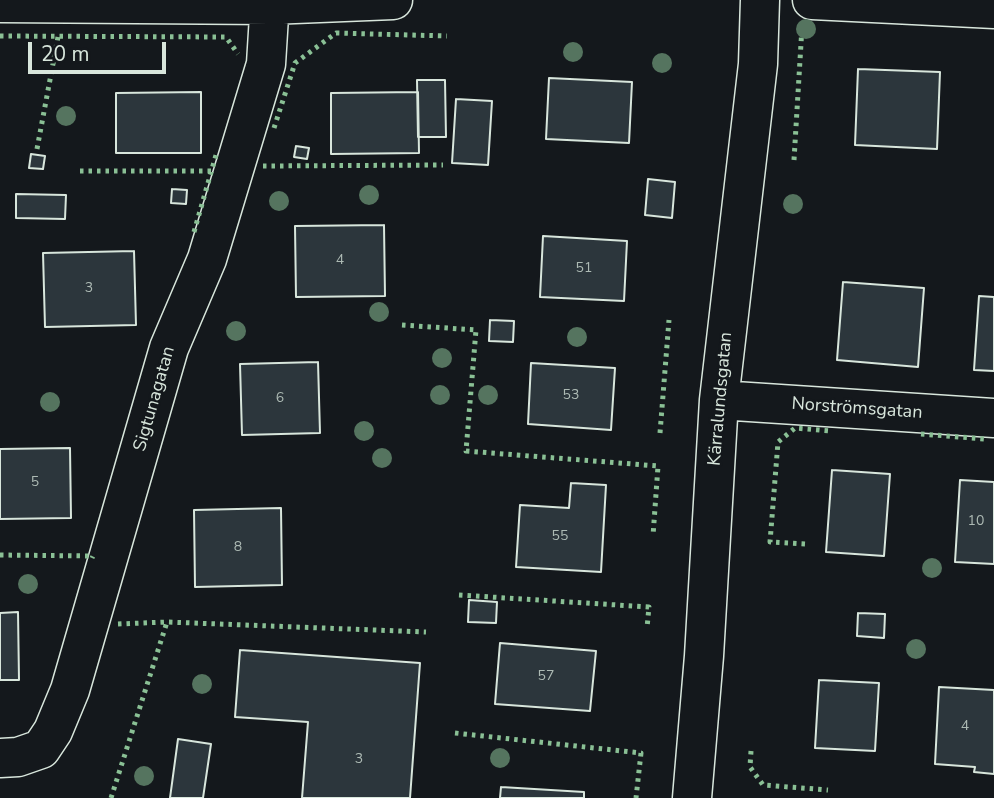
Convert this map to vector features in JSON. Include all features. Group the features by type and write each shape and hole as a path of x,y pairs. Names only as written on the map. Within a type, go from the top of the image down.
{"street":[{"path":"0,3 393,0"},
{"name":"Kärralundsgatan","path":"692,798 704,656 719,400 758,64 760,0"},
{"path":"812,0 994,9"},
{"name":"Sigtunagatan","path":"0,758 18,757 41,749 53,732 70,690 169,348 207,259 266,64 270,2"},
{"name":"Norströmsgatan","path":"719,400 994,418"}],"building":[{"path":"858,69 940,72 937,149 855,145"},
{"path":"549,78 632,82 629,143 546,139"},
{"path":"417,80 445,80 446,137 418,137"},
{"path":"201,92 201,153 116,153 116,93"},
{"path":"418,92 419,153 331,154 331,93"},
{"path":"456,99 492,101 488,165 452,163"},
{"path":"296,146 309,148 307,159 294,157"},
{"path":"31,154 45,156 43,169 29,168"},
{"path":"648,179 675,182 672,218 645,215"},
{"path":"172,189 187,190 186,204 171,203"},
{"path":"16,194 66,195 65,219 16,218"},
{"path":"384,225 385,296 296,297 295,226"},
{"path":"543,236 627,241 624,301 540,297"},
{"path":"134,251 136,325 45,327 43,253"},
{"path":"843,282 924,288 918,367 837,360"},
{"path":"979,296 994,297 994,371 974,370"},
{"path":"490,320 514,321 513,342 489,341"},
{"path":"318,362 320,433 242,435 240,364"},
{"path":"531,363 615,368 611,430 528,424"},
{"path":"70,448 71,518 0,519 0,449"},
{"path":"832,470 890,474 884,556 826,552"},
{"path":"960,480 994,482 994,564 955,562"},
{"path":"571,483 606,485 601,572 516,567 520,505 569,508"},
{"path":"281,508 282,585 195,587 194,510"},
{"path":"469,600 497,602 496,623 468,622"},
{"path":"18,612 19,680 0,680 0,613"},
{"path":"858,613 885,614 884,638 857,636"},
{"path":"500,643 596,651 590,711 495,704"},
{"path":"240,650 420,663 410,798 302,798 308,722 235,717"},
{"path":"819,680 879,683 875,751 815,748"},
{"path":"939,687 994,690 994,774 974,772 975,767 935,764"},
{"path":"178,739 211,744 203,798 170,798"},
{"path":"501,787 584,792 584,798 500,798"}],"hedge":[{"path":"794,160 802,27"},
{"path":"274,128 295,63 336,33 447,36"},
{"path":"0,36 226,37 238,54"},
{"path":"37,149 58,37"},
{"path":"194,232 216,155"},
{"path":"263,166 443,165"},
{"path":"80,171 211,171"},
{"path":"660,433 669,320"},
{"path":"402,325 476,330 466,451 658,466 653,536"},
{"path":"805,544 770,542 778,442 795,428 830,431"},
{"path":"921,434 985,439"},
{"path":"0,555 93,556 92,558"},
{"path":"459,595 649,607 647,628"},
{"path":"118,624 167,622 426,632"},
{"path":"111,798 167,622"},
{"path":"455,733 641,753 636,798"},
{"path":"751,751 750,767 763,785 828,790"}]}
